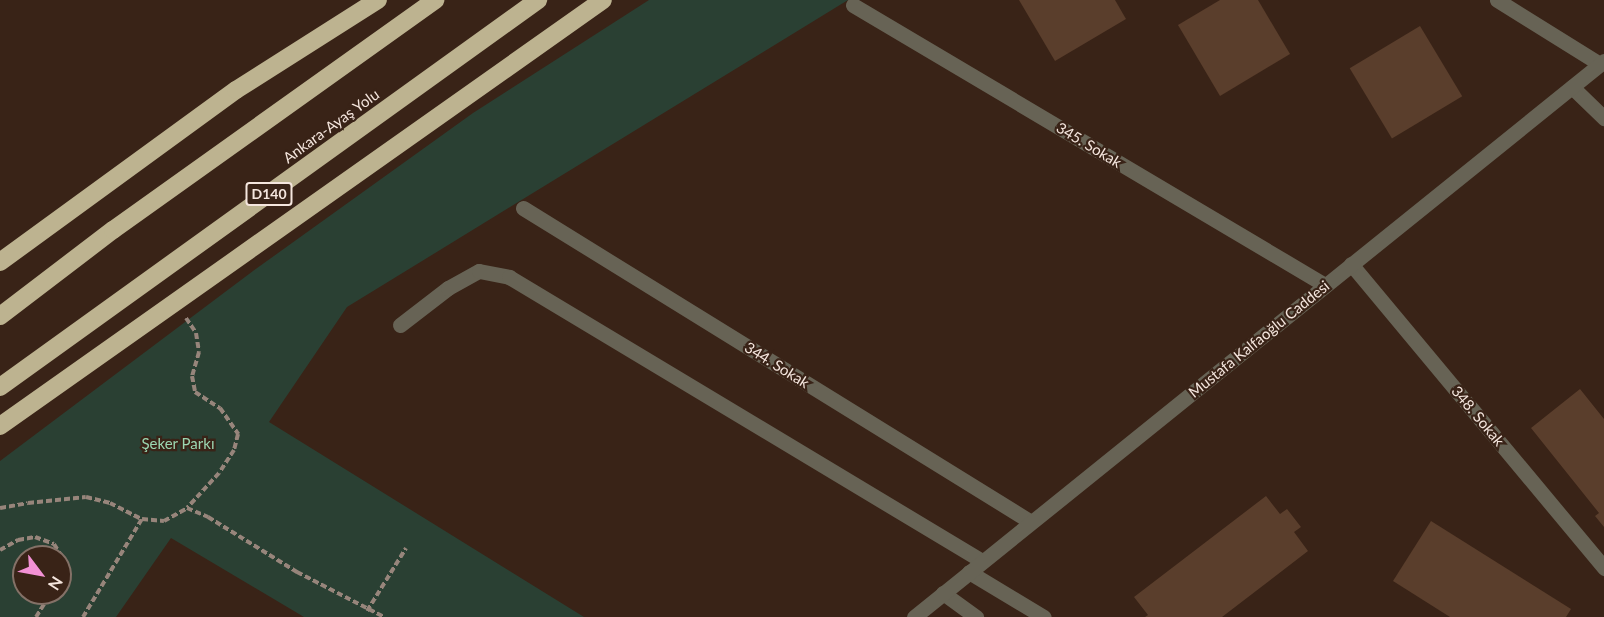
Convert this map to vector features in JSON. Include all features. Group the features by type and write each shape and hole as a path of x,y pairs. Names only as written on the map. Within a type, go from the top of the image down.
{"highway":[{"path":"0,262 236,90 378,0"},
{"path":"0,316 113,230 435,0"},
{"name":"Ankara-Ayaş Yolu","path":"0,387 538,0"},
{"path":"0,426 603,0"}],"street":[{"path":"1497,0 1602,62"},
{"name":"345. Sokak","path":"853,5 1325,285"},
{"name":"Mustafa Kalfaoğlu Caddesi","path":"914,617 1602,62"},
{"path":"1572,87 1604,118"},
{"name":"344. Sokak","path":"523,208 1031,522"},
{"name":"348. Sokak","path":"1351,264 1604,568"},
{"path":"400,326 448,288 479,271 509,277 982,561"},
{"path":"969,572 1044,617"},
{"path":"943,593 976,617"}],"path":[{"path":"0,508 86,497 111,503 142,519 164,521 187,507 219,473 234,450 238,434 220,408 195,392 192,376 199,352 196,333 175,303"},
{"path":"187,507 208,517 297,572 367,611 384,617"},
{"path":"83,617 142,519"},
{"path":"0,550 18,540 35,537 55,545"},
{"path":"367,611 406,548"}],"green space":[{"name":"Şeker Parkı","path":"649,0 848,0 347,307 269,422 584,617 304,617 171,538 116,617 0,617 0,461 253,271 473,113"}],"building":[{"path":"1019,0 1115,0 1126,19 1055,61"},
{"path":"1220,0 1258,0 1290,54 1220,96 1178,25"},
{"path":"1420,26 1462,96 1392,139 1350,68"},
{"path":"1580,389 1604,419 1604,527 1595,516 1599,513 1531,428"},
{"path":"1266,496 1280,514 1287,509 1301,527 1294,532 1308,551 1222,617 1145,617 1148,615 1134,597"},
{"path":"1431,521 1571,609 1566,617 1450,617 1393,581"}]}
